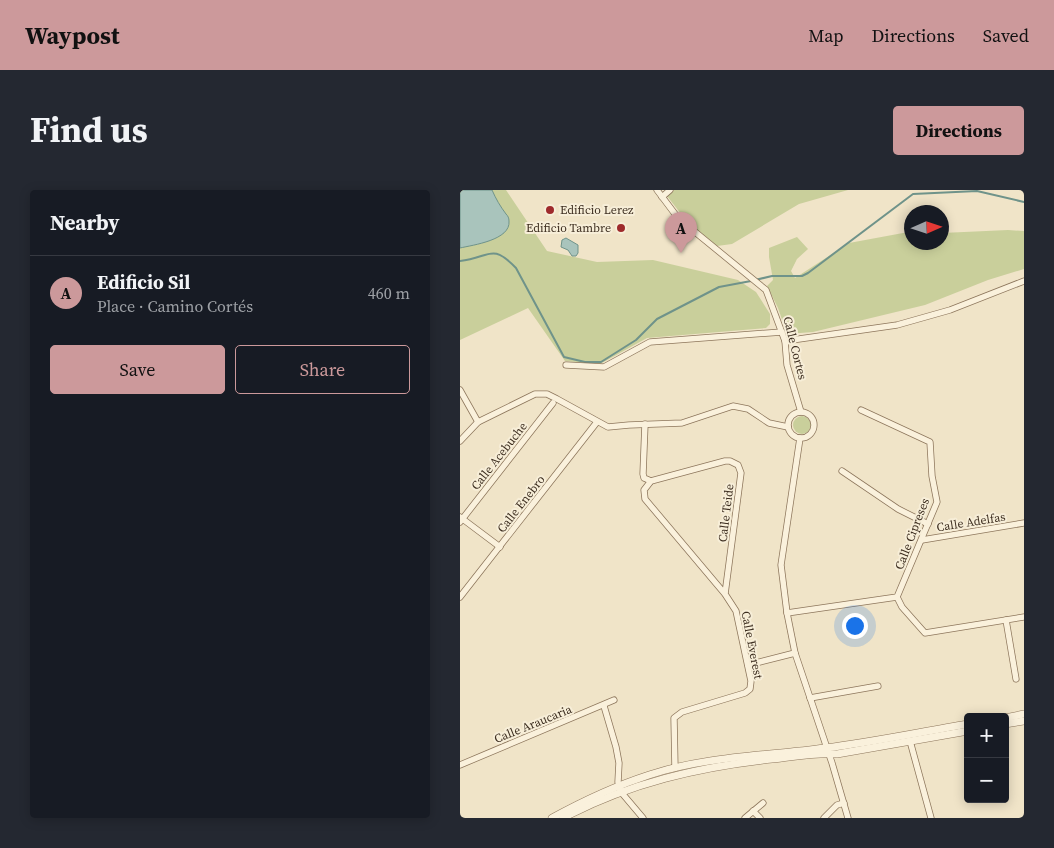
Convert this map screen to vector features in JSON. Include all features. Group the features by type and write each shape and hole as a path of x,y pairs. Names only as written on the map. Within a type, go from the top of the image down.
{"street":[{"path":"659,192 670,190"},
{"name":"Calle Cortes","path":"659,192 678,218 766,290 785,341 787,364 801,412"},
{"path":"785,341 897,326 950,310 1024,281"},
{"path":"566,365 604,367 650,342 782,332"},
{"path":"460,390 478,422"},
{"path":"460,441 478,422 535,394 547,394 608,427 682,423 733,406 748,410 769,423 788,427"},
{"name":"Calle Acebuche","path":"461,519 553,403"},
{"name":"Calle Cipreses","path":"861,410 930,442 932,476 937,502 897,597"},
{"path":"801,412 811,417 814,428 808,437 800,438 791,433 788,427 790,418 801,412"},
{"name":"Calle Enebro","path":"460,597 597,422"},
{"path":"645,424 642,474 651,481"},
{"path":"800,438 781,565 795,653 848,818"},
{"name":"Calle Teide","path":"651,481 730,461 738,465 741,473 725,594"},
{"path":"842,472 898,509 928,524"},
{"name":"Calle Everest","path":"651,481 644,490 645,499 725,594 736,611 751,681 748,691 686,710 676,715 674,718 675,768"},
{"path":"461,519 500,547"},
{"name":"Calle Adelfas","path":"922,540 1024,523"},
{"path":"787,612 897,597 902,608 925,633 1024,617"},
{"path":"1006,620 1016,679"},
{"path":"748,665 795,653"},
{"path":"810,698 878,686"},
{"name":"Calle Araucaria","path":"460,765 604,706 614,700"},
{"path":"604,706 618,755 620,789 643,818"},
{"path":"1009,717 1024,714"},
{"path":"1009,723 1024,721"},
{"path":"563,818 620,789 676,774 718,765 827,750 964,725"},
{"path":"552,818 650,775 675,768 724,759 827,750 837,754 964,732"},
{"path":"910,741 931,818"},
{"path":"745,818 763,803"},
{"path":"824,818 838,805 844,803"},
{"path":"753,812 760,818"}],"green space":[{"path":"460,190 506,190 547,251 597,262 653,260 738,280 756,292 770,314 770,324 766,328 647,338 600,364 565,361 528,308 460,340"},
{"path":"674,190 848,190 799,204 732,244 717,246 689,224 667,196"},
{"path":"1024,231 1024,269 988,280 925,305 813,332 787,334 778,308 767,286 773,280 769,248 797,237 808,249 797,259 791,271 795,278 849,243 904,233 904,250 949,250 949,233"},
{"path":"798,416 806,416 811,421 809,432 798,434 793,429 793,421"}],"water":[{"path":"463,190 492,190 509,218 508,227 504,233 482,243 460,248 460,192"},
{"path":"566,238 578,245 576,256 572,256 568,250 561,247 562,240"}],"waterway":[{"path":"755,280 772,276 802,276 808,273 913,194 977,191 1024,202"},
{"path":"460,261 490,254 495,254 508,260 516,268 564,357 585,362 601,362 636,340 657,319 719,287 751,281"}],"place":[{"name":"Edificio Lerez","path":"550,210"},
{"name":"Edificio Tambre","path":"621,228"},
{"name":"Edificio Sil","path":"681,253"}]}
